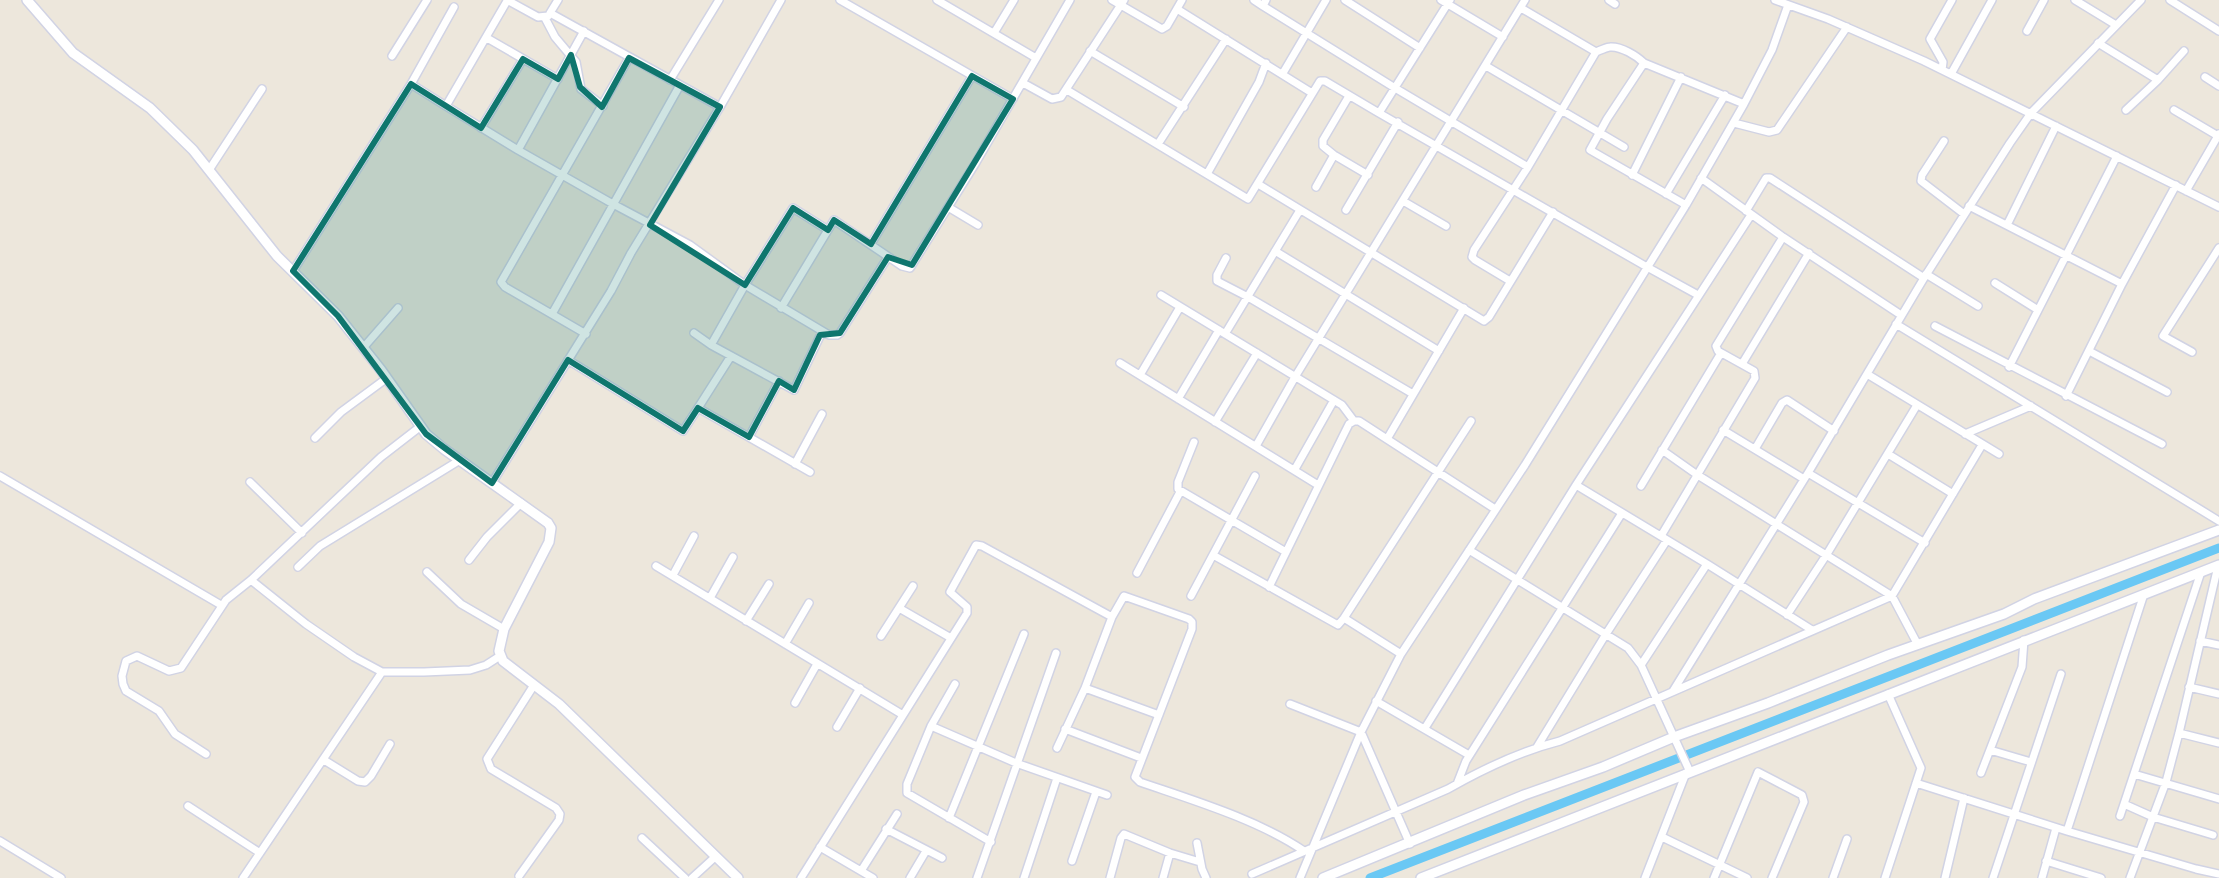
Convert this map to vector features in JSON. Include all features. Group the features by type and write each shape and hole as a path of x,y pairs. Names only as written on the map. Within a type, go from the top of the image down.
{"street":[{"path":"27,0 73,53 150,108 193,150 277,256 338,316 426,434 548,523 551,534 504,629 499,645 500,656 559,704 738,878"},
{"path":"392,56 427,0"},
{"path":"446,106 507,0 538,17 548,15 584,31 720,107"},
{"path":"548,15 558,0"},
{"path":"670,80 719,0"},
{"path":"492,483 616,284 631,253 781,0"},
{"path":"840,0 1013,99"},
{"path":"937,0 1036,58"},
{"path":"994,33 1014,0"},
{"path":"781,308 834,220 905,268 910,268 1070,0"},
{"path":"1112,0 1122,3 1158,29 1167,26 1182,0"},
{"path":"1254,0 1264,3 1395,88 1528,167"},
{"path":"1283,73 1326,0"},
{"path":"1345,0 1420,48"},
{"path":"1775,0 1847,27 1946,72 2219,207"},
{"path":"1946,72 1930,39 1952,0"},
{"path":"1946,72 1992,0"},
{"path":"2027,31 2044,0"},
{"path":"2075,0 2116,25"},
{"path":"1673,691 1834,431 1925,276 2031,113 2141,0"},
{"path":"2170,0 2219,31"},
{"path":"1379,113 1446,1 1503,37"},
{"path":"1023,83 1052,99 1061,97 1122,3"},
{"path":"1256,446 1523,4 1596,52"},
{"path":"1300,878 1308,849 1361,732 1401,654 1686,205 1772,50 1788,5"},
{"path":"293,271 411,84 454,7"},
{"path":"1177,9 1312,93"},
{"path":"548,15 555,37 578,67 581,89 603,106"},
{"path":"1734,123 1769,132 1777,130 1847,27"},
{"path":"518,150 584,31"},
{"path":"487,38 558,79"},
{"path":"1158,144 1226,39"},
{"path":"2098,43 2158,80"},
{"path":"1510,281 1472,257 1474,250 1528,167 1596,52 1616,48 1640,58 1644,63 1744,104"},
{"path":"1090,51 1184,107"},
{"path":"2126,110 2184,51"},
{"path":"586,334 501,282 629,58"},
{"path":"481,128 523,59"},
{"path":"1207,174 1259,82 1266,63"},
{"path":"1644,63 1590,150 1686,205"},
{"path":"1486,66 1624,147"},
{"path":"871,244 972,76"},
{"path":"1632,175 1681,77"},
{"path":"2205,77 2219,86"},
{"path":"1067,90 1248,199 1322,81 1698,295"},
{"path":"411,84 518,150 690,245 745,285 822,332 834,336 840,333 888,257"},
{"path":"552,314 680,85"},
{"path":"209,170 262,89"},
{"path":"1666,194 1725,95"},
{"path":"1349,96 1322,143 1334,155 1368,175"},
{"path":"2174,110 2218,135 2186,191"},
{"path":"1346,210 1398,122"},
{"path":"2007,225 2056,126"},
{"path":"1944,141 1921,181 1967,210 2007,225 2122,284"},
{"path":"1316,187 1334,155"},
{"path":"2009,367 2117,156"},
{"path":"1701,178 1901,315"},
{"path":"1425,728 1698,295 1766,178 1978,306"},
{"path":"1258,184 1487,320 1553,212"},
{"path":"2066,396 2176,185"},
{"path":"1403,201 1446,226"},
{"path":"948,207 978,225"},
{"path":"711,345 793,208 828,230"},
{"path":"1178,399 1248,297 1300,210"},
{"path":"1537,747 1664,538 1696,474 1755,378 1754,371 1721,353 1716,346 1783,237"},
{"path":"2192,352 2163,336 2219,248"},
{"path":"1275,251 1439,351"},
{"path":"1742,364 1809,253"},
{"path":"1226,258 1217,281 1413,394"},
{"path":"1995,283 2038,310"},
{"path":"1161,295 1334,400 1348,410 1354,421"},
{"path":"1140,375 1180,307"},
{"path":"363,348 398,308"},
{"path":"1387,439 1464,308"},
{"path":"1896,324 2219,521"},
{"path":"1935,326 2162,444"},
{"path":"694,333 794,390 822,332"},
{"path":"2089,351 2167,392"},
{"path":"1215,422 1257,353"},
{"path":"1641,486 1721,353"},
{"path":"568,360 683,431 731,356"},
{"path":"1120,363 1318,485"},
{"path":"1867,374 1999,454"},
{"path":"315,438 341,412 387,378"},
{"path":"749,437 779,381"},
{"path":"1295,469 1334,400"},
{"path":"1755,449 1782,403 1787,400 1834,431"},
{"path":"1787,615 1917,405"},
{"path":"1965,434 2031,406"},
{"path":"698,408 810,472"},
{"path":"795,464 822,414"},
{"path":"1269,587 1349,424 1354,421 1359,421 1495,509"},
{"path":"1213,555 1338,625 1471,421"},
{"path":"206,754 175,734 159,711 126,691 122,676 126,661 133,656 141,657 169,671 181,668 221,605 381,457 421,426"},
{"path":"1723,430 1925,543"},
{"path":"1194,442 1178,482 1180,492 1286,552"},
{"path":"1252,874 1537,747 1560,741 1892,596 1982,445"},
{"path":"1662,450 1892,596 1918,645"},
{"path":"1888,454 1953,494"},
{"path":"298,567 320,546 460,460"},
{"path":"0,476 221,605"},
{"path":"1191,596 1255,476"},
{"path":"250,482 302,533"},
{"path":"1576,485 1812,630"},
{"path":"1137,573 1180,492"},
{"path":"469,560 521,503"},
{"path":"1457,784 1469,755 1622,513"},
{"path":"1323,878 1524,795 2219,530"},
{"path":"673,575 694,536"},
{"path":"801,878 969,610 952,595 951,588 973,548 979,545 1112,617"},
{"path":"1469,550 1628,648 1641,665 1688,773 1645,878"},
{"path":"710,598 733,557"},
{"path":"1641,665 1707,564"},
{"path":"1421,878 2218,565 2215,596 2200,641 2166,782 2130,878"},
{"path":"656,566 903,715"},
{"path":"427,572 461,604 504,629"},
{"path":"2120,816 2201,572"},
{"path":"251,580 318,632 382,672 470,670 500,656"},
{"path":"746,621 769,584"},
{"path":"881,636 913,586"},
{"path":"2067,831 2144,594"},
{"path":"1057,748 1122,598 1126,596 1192,622 1192,629 1135,774 1136,779 1206,804 1308,849"},
{"path":"785,644 809,603"},
{"path":"899,608 951,638"},
{"path":"1344,618 1401,654"},
{"path":"949,818 1024,634"},
{"path":"1981,773 2022,667 2024,640"},
{"path":"2200,641 2219,645"},
{"path":"977,878 1056,653"},
{"path":"795,703 817,664"},
{"path":"243,878 382,672"},
{"path":"1993,878 2061,674"},
{"path":"955,684 931,726 906,789 910,796 991,842"},
{"path":"519,876 559,820 560,814 556,808 491,769 487,759 534,685"},
{"path":"2189,687 2219,694"},
{"path":"837,727 860,688"},
{"path":"1085,688 1159,715"},
{"path":"1885,878 1921,768 1888,694"},
{"path":"1376,701 1469,755"},
{"path":"1290,704 1361,732 1410,844"},
{"path":"931,726 1016,763 1107,795"},
{"path":"1065,729 1141,758"},
{"path":"2179,733 2219,743"},
{"path":"324,760 358,781 365,782 390,744"},
{"path":"1990,750 2031,762"},
{"path":"1714,878 1758,772 1802,795 1804,802 1772,878"},
{"path":"2134,774 2219,799"},
{"path":"1024,878 1057,778"},
{"path":"1916,783 2138,852 2194,874 2219,874"},
{"path":"1072,861 1096,792"},
{"path":"1945,878 1964,798"},
{"path":"2124,804 2153,817 2213,835"},
{"path":"188,806 260,853"},
{"path":"861,871 897,814"},
{"path":"2042,878 2056,828"},
{"path":"886,829 942,858"},
{"path":"1110,878 1124,834 1200,862"},
{"path":"1662,837 1747,878"},
{"path":"642,838 685,878"},
{"path":"1833,878 1847,839"},
{"path":"0,841 58,877"},
{"path":"1197,843 1206,878"},
{"path":"820,847 873,878"},
{"path":"910,878 926,851"},
{"path":"1163,878 1170,853"},
{"path":"692,878 715,857"},
{"path":"2046,861 2101,878"}],"highlighted area":[{"path":"571,55 580,87 602,107 629,58 720,107 650,225 745,285 793,208 828,230 834,220 871,244 972,76 1013,99 912,265 888,257 840,333 820,335 794,390 779,381 749,437 698,408 683,431 568,360 492,483 426,434 338,316 293,271 411,84 481,128 523,59 558,79"}],"waterway":[{"path":"1370,878 2219,548"}]}
